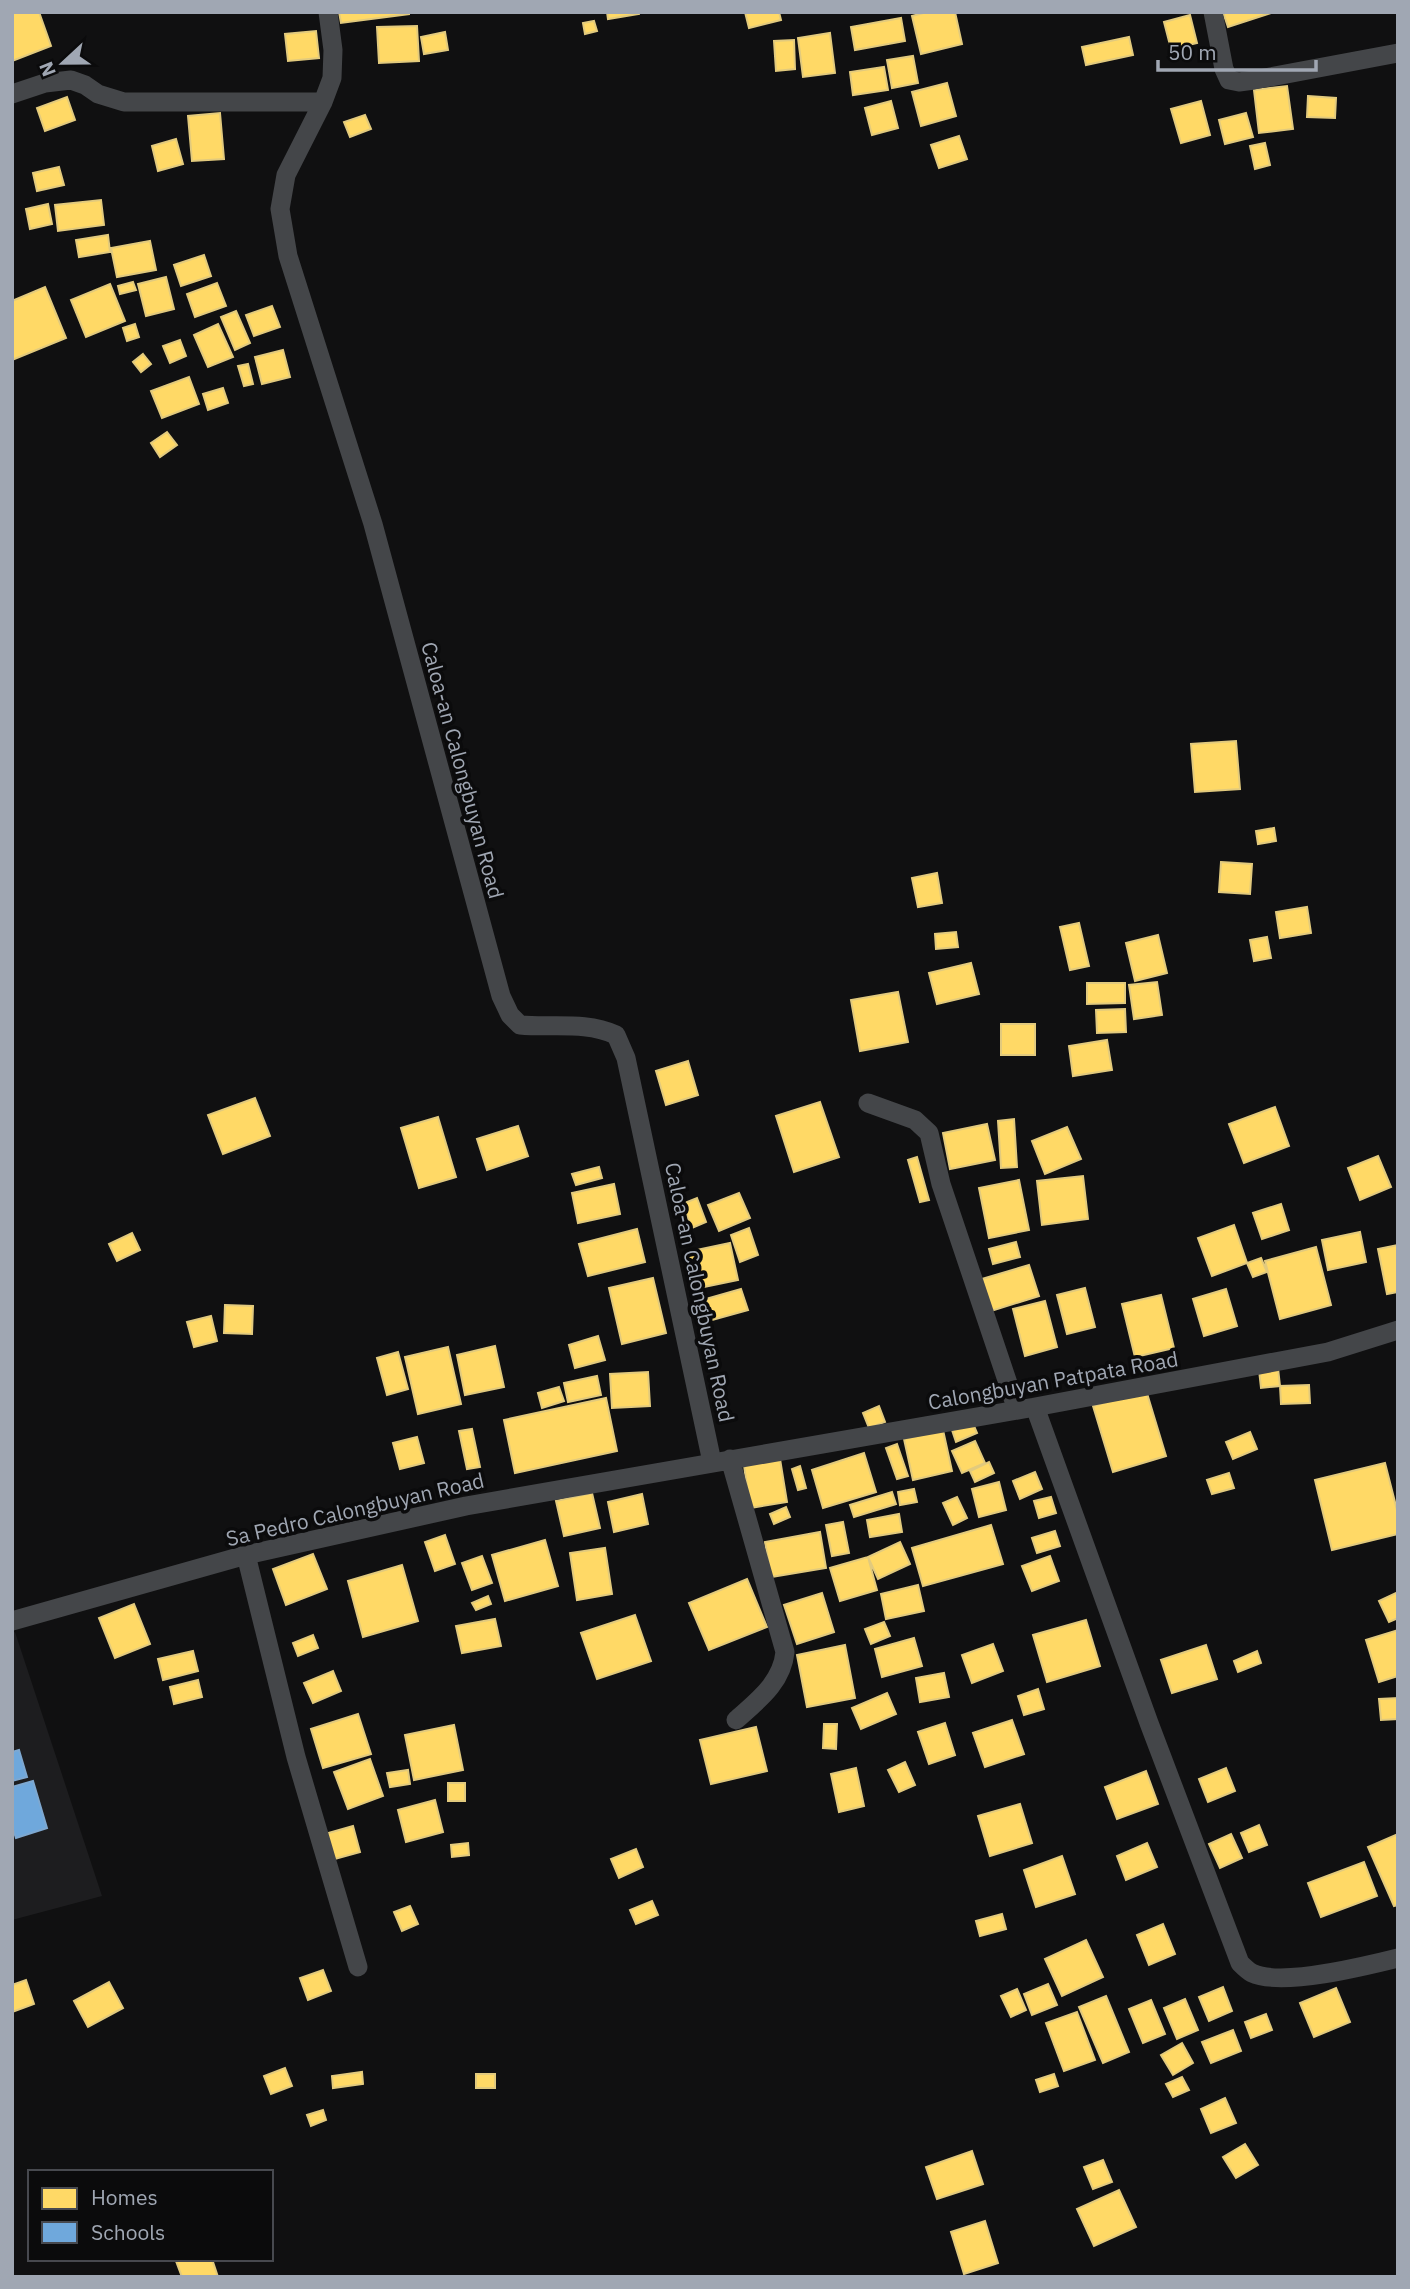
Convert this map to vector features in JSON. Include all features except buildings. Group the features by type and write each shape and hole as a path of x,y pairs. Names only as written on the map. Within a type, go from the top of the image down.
{"street":[{"name":"Caloa-an Calongbuyan Road","path":"328,12 333,50 332,78 286,176 279,209 288,256 373,524 501,996 510,1015 520,1026 577,1025 600,1028 616,1035 626,1058 721,1460"},
{"path":"1213,12 1224,69 1229,80 1254,80 1398,53"},
{"path":"12,94 45,83 71,80 98,94 124,102 323,102"},
{"path":"868,1103 915,1120 929,1133 941,1185 1240,1963 1252,1973 1272,1977 1323,1973 1398,1958"},
{"name":"Calongbuyan Patpata Road","path":"721,1460 1026,1409 1328,1352 1398,1330"},
{"path":"721,1460 785,1652 784,1664 770,1689 736,1720"},
{"name":"Sa Pedro Calongbuyan Road","path":"12,1621 246,1555 466,1506 721,1460"},
{"path":"246,1555 296,1757 358,1967"}],"shaded area":[{"path":"15,1632 102,1896 12,1920 12,1633"}]}
